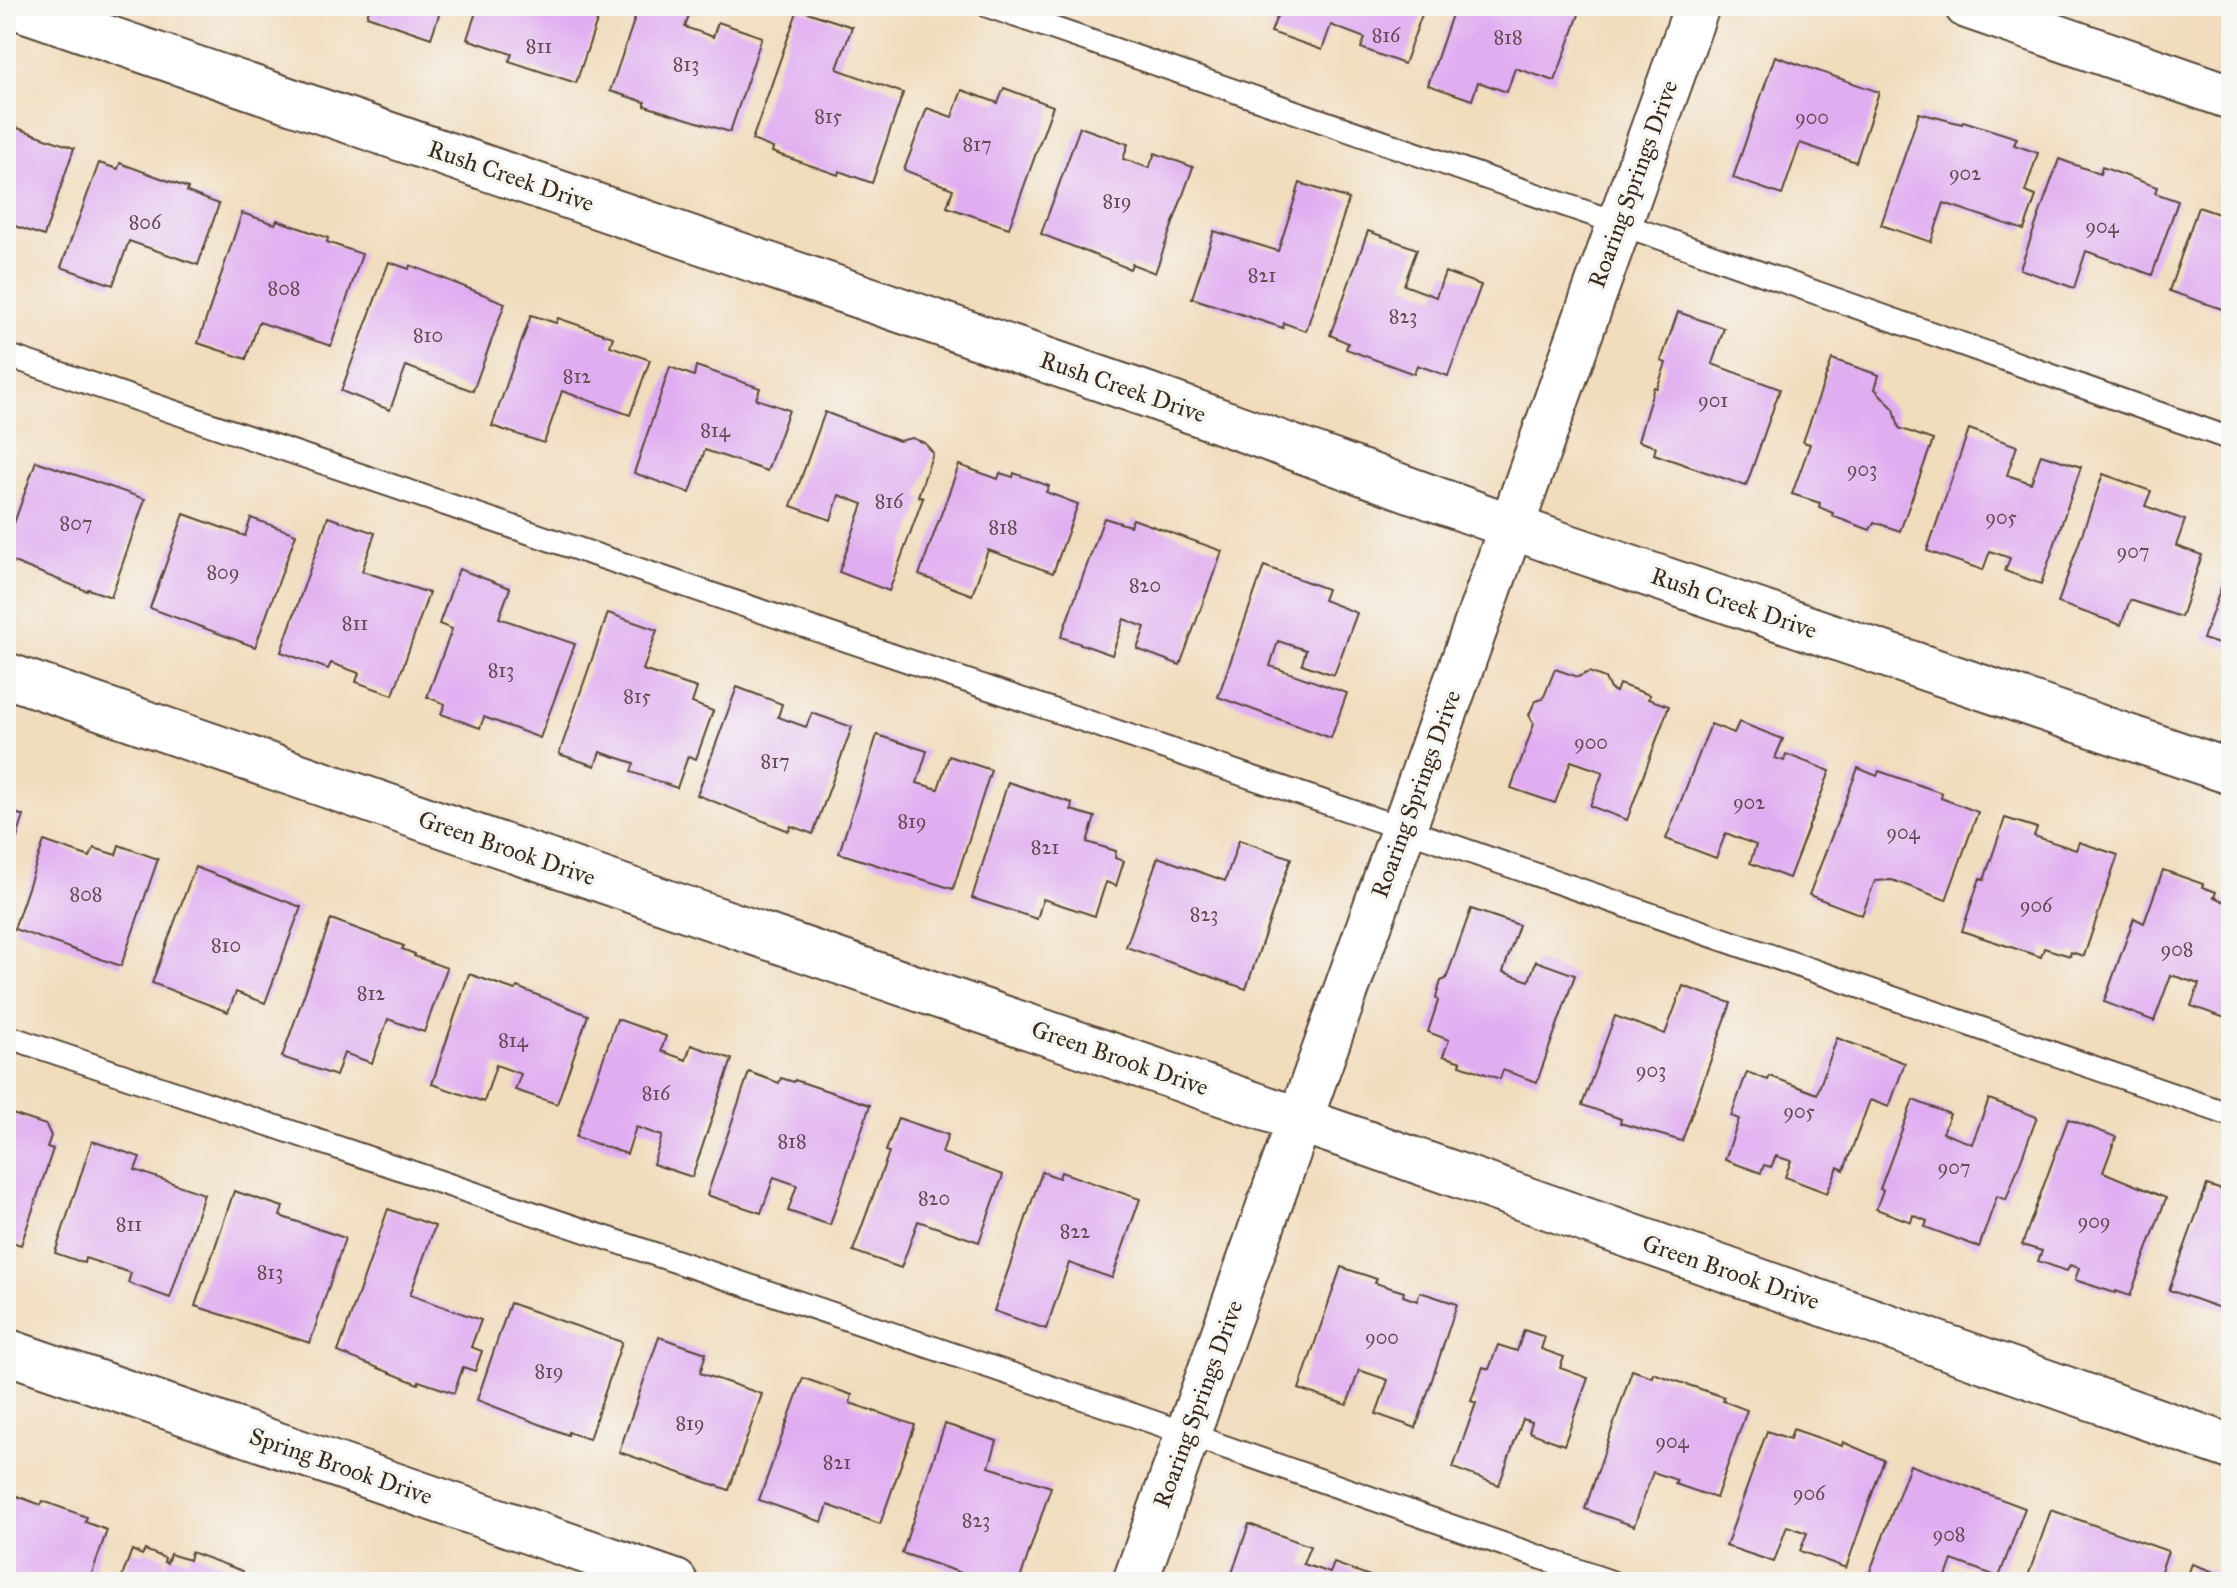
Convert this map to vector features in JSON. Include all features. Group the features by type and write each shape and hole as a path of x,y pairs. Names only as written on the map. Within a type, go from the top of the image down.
{"street":[{"name":"Rush Creek Drive","path":"14,6 1145,394 1511,526 2231,772"},
{"name":"Roaring Springs Drive","path":"1135,1582 1697,6"},
{"path":"1967,6 2231,97"},
{"name":"Green Brook Drive","path":"6,675 1299,1120 2231,1447"},
{"name":"Spring Brook Drive","path":"6,1351 675,1582"}],"lane":[{"path":"988,6 2231,439"},
{"path":"6,355 1404,829 2231,1115"},
{"path":"6,1036 1188,1434 1611,1582"}],"building":[{"path":"370,6 442,6 431,38 367,16"},
{"path":"478,6 602,6 576,83 509,61 512,54 467,39"},
{"path":"639,6 692,6 685,27 713,37 718,22 762,37 730,132 645,106 645,102 610,91"},
{"path":"1281,6 1425,6 1404,64 1361,48 1365,38 1331,25 1322,50 1271,32"},
{"path":"1455,6 1582,6 1555,81 1515,68 1507,92 1478,82 1472,100 1428,85"},
{"path":"798,9 852,27 837,69 903,93 872,183 839,171 838,175 772,152 773,148 752,140"},
{"path":"1775,56 1879,92 1856,162 1800,143 1782,195 1733,178"},
{"path":"1004,88 1053,106 1009,228 947,207 953,189 904,170 927,108 952,117 962,90 998,103"},
{"path":"1919,113 1962,124 1963,121 2017,138 2014,145 2038,153 2025,192 2036,196 2024,230 1944,203 1931,242 1881,225"},
{"path":"6,124 74,148 44,236 6,223"},
{"path":"1080,127 1128,144 1123,159 1149,168 1155,153 1193,167 1155,273 1132,264 1130,269 1041,234"},
{"path":"2059,159 2100,174 2102,167 2157,187 2155,193 2178,201 2152,275 2086,251 2074,288 2020,269"},
{"path":"99,163 118,169 120,163 188,188 187,192 219,204 198,265 129,241 113,285 61,267"},
{"path":"1300,183 1349,199 1306,331 1284,323 1283,328 1192,298 1214,231 1278,251"},
{"path":"2198,207 2228,217 2231,210 2231,312 2169,291"},
{"path":"242,213 275,224 277,220 362,254 331,346 259,322 246,359 198,343"},
{"path":"1368,231 1417,249 1404,285 1436,297 1445,272 1481,285 1448,376 1417,365 1414,374 1346,349 1348,343 1330,335"},
{"path":"389,262 409,269 410,265 505,303 473,391 406,366 390,410 341,391"},
{"path":"1678,312 1724,328 1712,364 1780,389 1746,486 1654,454 1656,447 1638,441 1654,387 1657,388 1666,363 1661,361"},
{"path":"531,315 556,323 558,318 613,337 610,346 650,360 630,415 562,391 544,443 492,426"},
{"path":"1832,359 1879,375 1875,389 1894,409 1899,428 1933,440 1900,531 1874,522 1870,530 1832,516 1833,513 1819,507 1820,503 1792,494 1810,444 1803,442"},
{"path":"696,366 760,388 756,399 789,410 767,471 705,450 690,493 634,473 670,367 694,376"},
{"path":"825,412 899,441 912,438 925,443 933,453 918,496 923,498 889,591 839,572 863,504 839,495 831,520 791,506"},
{"path":"1969,429 2017,446 2007,475 2031,483 2041,454 2081,467 2041,584 2005,571 2010,558 1990,551 1983,570 1927,551"},
{"path":"36,461 145,499 111,597 87,591 6,559 6,546"},
{"path":"959,465 998,479 1000,473 1013,477 1014,473 1049,486 1046,492 1078,504 1053,573 988,550 972,595 919,575"},
{"path":"2103,474 2151,491 2145,506 2185,520 2176,546 2202,555 2181,617 2130,600 2121,625 2058,603"},
{"path":"184,514 245,536 251,518 296,534 255,647 150,608"},
{"path":"328,517 375,533 362,571 429,593 393,695 356,682 359,673 331,663 328,669 281,652"},
{"path":"1104,518 1130,526 1133,519 1222,551 1180,665 1137,649 1145,627 1124,619 1112,655 1061,637"},
{"path":"2231,559 2231,648 2203,639"},
{"path":"1264,566 1327,589 1323,600 1357,613 1334,675 1302,664 1306,650 1278,641 1270,666 1347,693 1331,738 1218,697"},
{"path":"459,569 510,588 499,618 575,644 540,738 484,717 480,728 441,714 445,704 427,697 452,629 439,624"},
{"path":"608,613 657,630 643,670 697,688 692,703 713,711 696,759 688,756 677,788 631,772 634,763 600,752 595,766 559,754"},
{"path":"1555,669 1578,677 1589,672 1605,678 1610,689 1616,692 1619,684 1650,695 1648,699 1669,706 1627,820 1590,806 1603,772 1571,761 1555,803 1511,788 1534,724 1529,715 1535,701 1543,699"},
{"path":"737,687 782,704 778,717 806,727 812,713 852,727 813,834 791,826 789,831 697,795"},
{"path":"1739,722 1783,739 1775,758 1784,761 1786,754 1830,771 1789,878 1750,863 1756,845 1726,833 1716,858 1666,839 1711,724 1734,733"},
{"path":"877,735 927,751 917,783 938,789 949,756 991,770 953,889 839,853"},
{"path":"1858,768 1877,776 1879,771 1942,793 1941,798 1978,812 1946,900 1892,880 1875,881 1862,915 1809,895"},
{"path":"1008,782 1072,803 1071,810 1095,817 1087,842 1116,851 1115,858 1124,861 1116,886 1106,882 1095,916 1043,899 1037,919 972,898"},
{"path":"6,810 24,816 7,869 6,869"},
{"path":"2005,818 2037,828 2034,836 2076,850 2079,842 2118,855 2084,956 2071,952 2070,956 2044,948 2041,957 1962,931 1980,878 1984,880"},
{"path":"1239,840 1291,858 1246,989 1126,947 1158,857 1225,881"},
{"path":"44,841 90,857 94,848 116,855 119,845 158,859 121,966 14,929"},
{"path":"195,867 301,907 265,1003 236,992 228,1012 152,983"},
{"path":"2163,870 2203,884 2202,887 2216,892 2214,897 2225,902 2228,893 2231,894 2231,1011 2228,1019 2191,1006 2199,984 2171,975 2154,1021 2104,1002 2134,918 2144,923"},
{"path":"1471,909 1519,925 1503,972 1529,981 1536,961 1575,975 1537,1082 1503,1070 1500,1079 1460,1065 1461,1062 1443,1056 1449,1040 1428,1032 1441,981 1446,979"},
{"path":"331,919 404,946 402,949 414,956 447,968 424,1032 388,1019 372,1063 344,1053 336,1076 282,1057"},
{"path":"469,974 515,990 517,987 588,1015 557,1104 515,1090 521,1074 496,1065 484,1102 432,1084"},
{"path":"1683,986 1731,1003 1682,1141 1620,1123 1621,1119 1582,1105 1615,1016 1665,1034"},
{"path":"617,1019 666,1036 661,1051 686,1060 691,1045 732,1059 692,1177 653,1164 662,1136 636,1127 627,1154 576,1137"},
{"path":"1837,1038 1905,1063 1889,1107 1870,1100 1844,1170 1838,1167 1827,1193 1785,1177 1791,1161 1776,1156 1771,1167 1764,1165 1761,1173 1725,1160 1739,1119 1731,1116 1747,1072 1768,1080 1770,1076 1817,1094"},
{"path":"749,1072 779,1083 781,1078 795,1080 870,1105 830,1225 788,1211 797,1185 774,1177 761,1213 707,1195"},
{"path":"1989,1099 2037,1117 2006,1200 1997,1196 1979,1247 1925,1227 1927,1221 1913,1215 1911,1222 1876,1209 1883,1190 1880,1189 1913,1100 1950,1114 1943,1133 1972,1144"},
{"path":"6,1112 46,1125 51,1136 47,1147 53,1149 21,1245 6,1240"},
{"path":"898,1118 948,1135 942,1153 1003,1175 979,1242 918,1221 901,1268 853,1251"},
{"path":"2068,1119 2116,1137 2103,1172 2166,1198 2130,1296 2075,1280 2079,1268 2070,1265 2067,1271 2038,1261 2042,1251 2022,1245"},
{"path":"92,1141 140,1157 135,1170 204,1194 170,1298 128,1283 131,1273 85,1258 84,1263 55,1253"},
{"path":"1042,1172 1059,1178 1061,1172 1140,1199 1112,1278 1069,1263 1046,1329 994,1311"},
{"path":"2207,1185 2231,1193 2231,1312 2169,1290"},
{"path":"234,1191 283,1207 280,1216 345,1238 310,1343 195,1306"},
{"path":"388,1209 435,1226 410,1295 481,1320 471,1347 482,1351 475,1371 463,1367 454,1393 419,1381 418,1384 338,1352"},
{"path":"1341,1267 1377,1279 1375,1283 1404,1292 1403,1296 1417,1301 1420,1292 1457,1304 1416,1428 1376,1414 1388,1380 1359,1370 1347,1405 1299,1389"},
{"path":"510,1303 622,1342 589,1439 568,1432 568,1435 477,1400"},
{"path":"1524,1330 1545,1337 1541,1349 1564,1357 1560,1368 1588,1378 1564,1445 1529,1432 1532,1422 1523,1419 1499,1485 1453,1468 1476,1403 1471,1401 1483,1367 1489,1369 1498,1345 1517,1351"},
{"path":"659,1337 706,1353 700,1373 762,1394 729,1490 619,1452"},
{"path":"1632,1370 1652,1377 1653,1373 1724,1397 1723,1401 1747,1410 1716,1498 1675,1484 1677,1480 1653,1472 1634,1526 1585,1509"},
{"path":"803,1378 852,1395 850,1403 915,1425 880,1524 828,1505 822,1522 759,1500"},
{"path":"945,1424 997,1441 989,1467 1051,1487 1019,1582 995,1577 993,1582 988,1582 902,1553"},
{"path":"1793,1429 1842,1446 1843,1442 1884,1460 1846,1568 1800,1551 1807,1533 1787,1526 1774,1562 1726,1546 1767,1431 1790,1439"},
{"path":"1910,1465 2025,1508 1999,1577 1952,1560 1944,1582 1866,1582"},
{"path":"6,1492 87,1517 85,1522 107,1530 89,1582 6,1582"},
{"path":"2051,1510 2168,1551 2157,1582 2026,1582"},
{"path":"1249,1524 1310,1546 1303,1564 1330,1573 1334,1563 1373,1577 1371,1582 1229,1582"},
{"path":"132,1550 142,1555 145,1550 165,1558 164,1562 167,1563 170,1554 189,1560 191,1552 243,1571 239,1582 120,1582"},
{"path":"2192,1564 2231,1578 2231,1582 2185,1582"}]}
